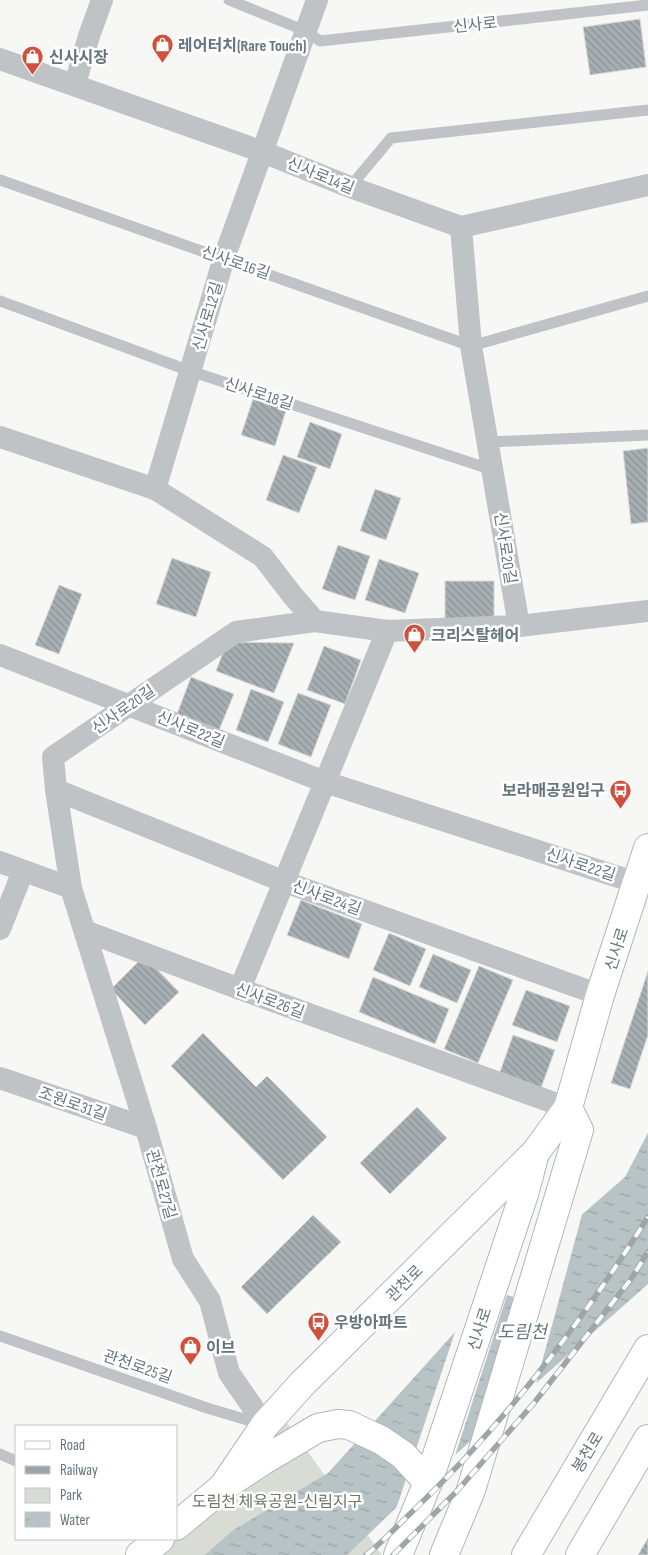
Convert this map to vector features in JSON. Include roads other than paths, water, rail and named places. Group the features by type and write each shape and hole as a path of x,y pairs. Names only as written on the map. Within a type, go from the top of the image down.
{"main road":[{"name":"신사로","path":"444,1555 471,1490 574,1119 600,995 648,848"},
{"name":"신사로","path":"398,1555 428,1482 524,1194 535,1153 574,1119"},
{"name":"관천로","path":"223,1487 265,1425 302,1384 535,1153"},
{"name":"봉천로","path":"526,1555 648,1349"},
{"name":"관천로","path":"178,1523 223,1487 264,1460 318,1428 338,1424 349,1425 381,1440 403,1455 428,1482"},
{"path":"580,1555 648,1439"},
{"name":"관천로","path":"140,1555 158,1540"}],"street":[{"path":"75,84 102,0"},
{"name":"신사로12길","path":"155,490 224,258 264,152 317,0"},
{"name":"신사로14길","path":"0,59 264,152 350,187 461,227"},
{"path":"493,470 472,346 461,227 648,186"},
{"path":"0,437 155,490 263,556 293,596 315,621"},
{"name":"신사로20길","path":"493,470 519,626"},
{"name":"신사로20길","path":"71,888 53,758 236,632 315,621 388,631 519,626 648,611"},
{"path":"240,989 388,631"},
{"name":"신사로22길","path":"0,655 325,782 638,883"},
{"name":"신사로24길","path":"56,790 285,882 600,995"},
{"path":"0,862 71,888 85,930"},
{"path":"0,929 23,871"},
{"name":"신사로26길","path":"85,930 574,1119"},
{"name":"관천로27길","path":"85,930 146,1128 183,1259 210,1301 229,1373 265,1425"},
{"name":"조원로31길","path":"0,1078 146,1128"}],"lane":[{"path":"228,0 306,31"},
{"name":"신사로","path":"306,31 320,41 648,5"},
{"path":"350,187 391,138 648,110"},
{"name":"신사로16길","path":"0,180 472,346"},
{"path":"472,346 648,296"},
{"name":"신사로18길","path":"0,301 190,371 493,470"},
{"path":"489,442 648,435"},
{"name":"관천로25길","path":"0,1336 207,1408 265,1425"},
{"path":"0,1454 15,1460"}],"water":[{"name":"도림천","path":"648,1133 648,1284 402,1502 347,1555 205,1555 232,1531 328,1473 482,1302 625,1177"}],"railway":[{"path":"366,1555 386,1538 449,1475 512,1406 597,1295 648,1217"},
{"path":"393,1555 457,1491 534,1403 631,1279 648,1252"}],"place":[{"name":"레어터치(Rare Touch)","path":"162,64"},
{"name":"신사시장","path":"33,76"},
{"name":"크리스탈헤어","path":"415,654"},
{"name":"보라매공원입구","path":"621,809"},
{"name":"우방아파트","path":"318,1341"},
{"name":"이브","path":"190,1366"}],"park label":[{"name":"도림천 체육공원-신림지구","path":"277,1501"}]}
